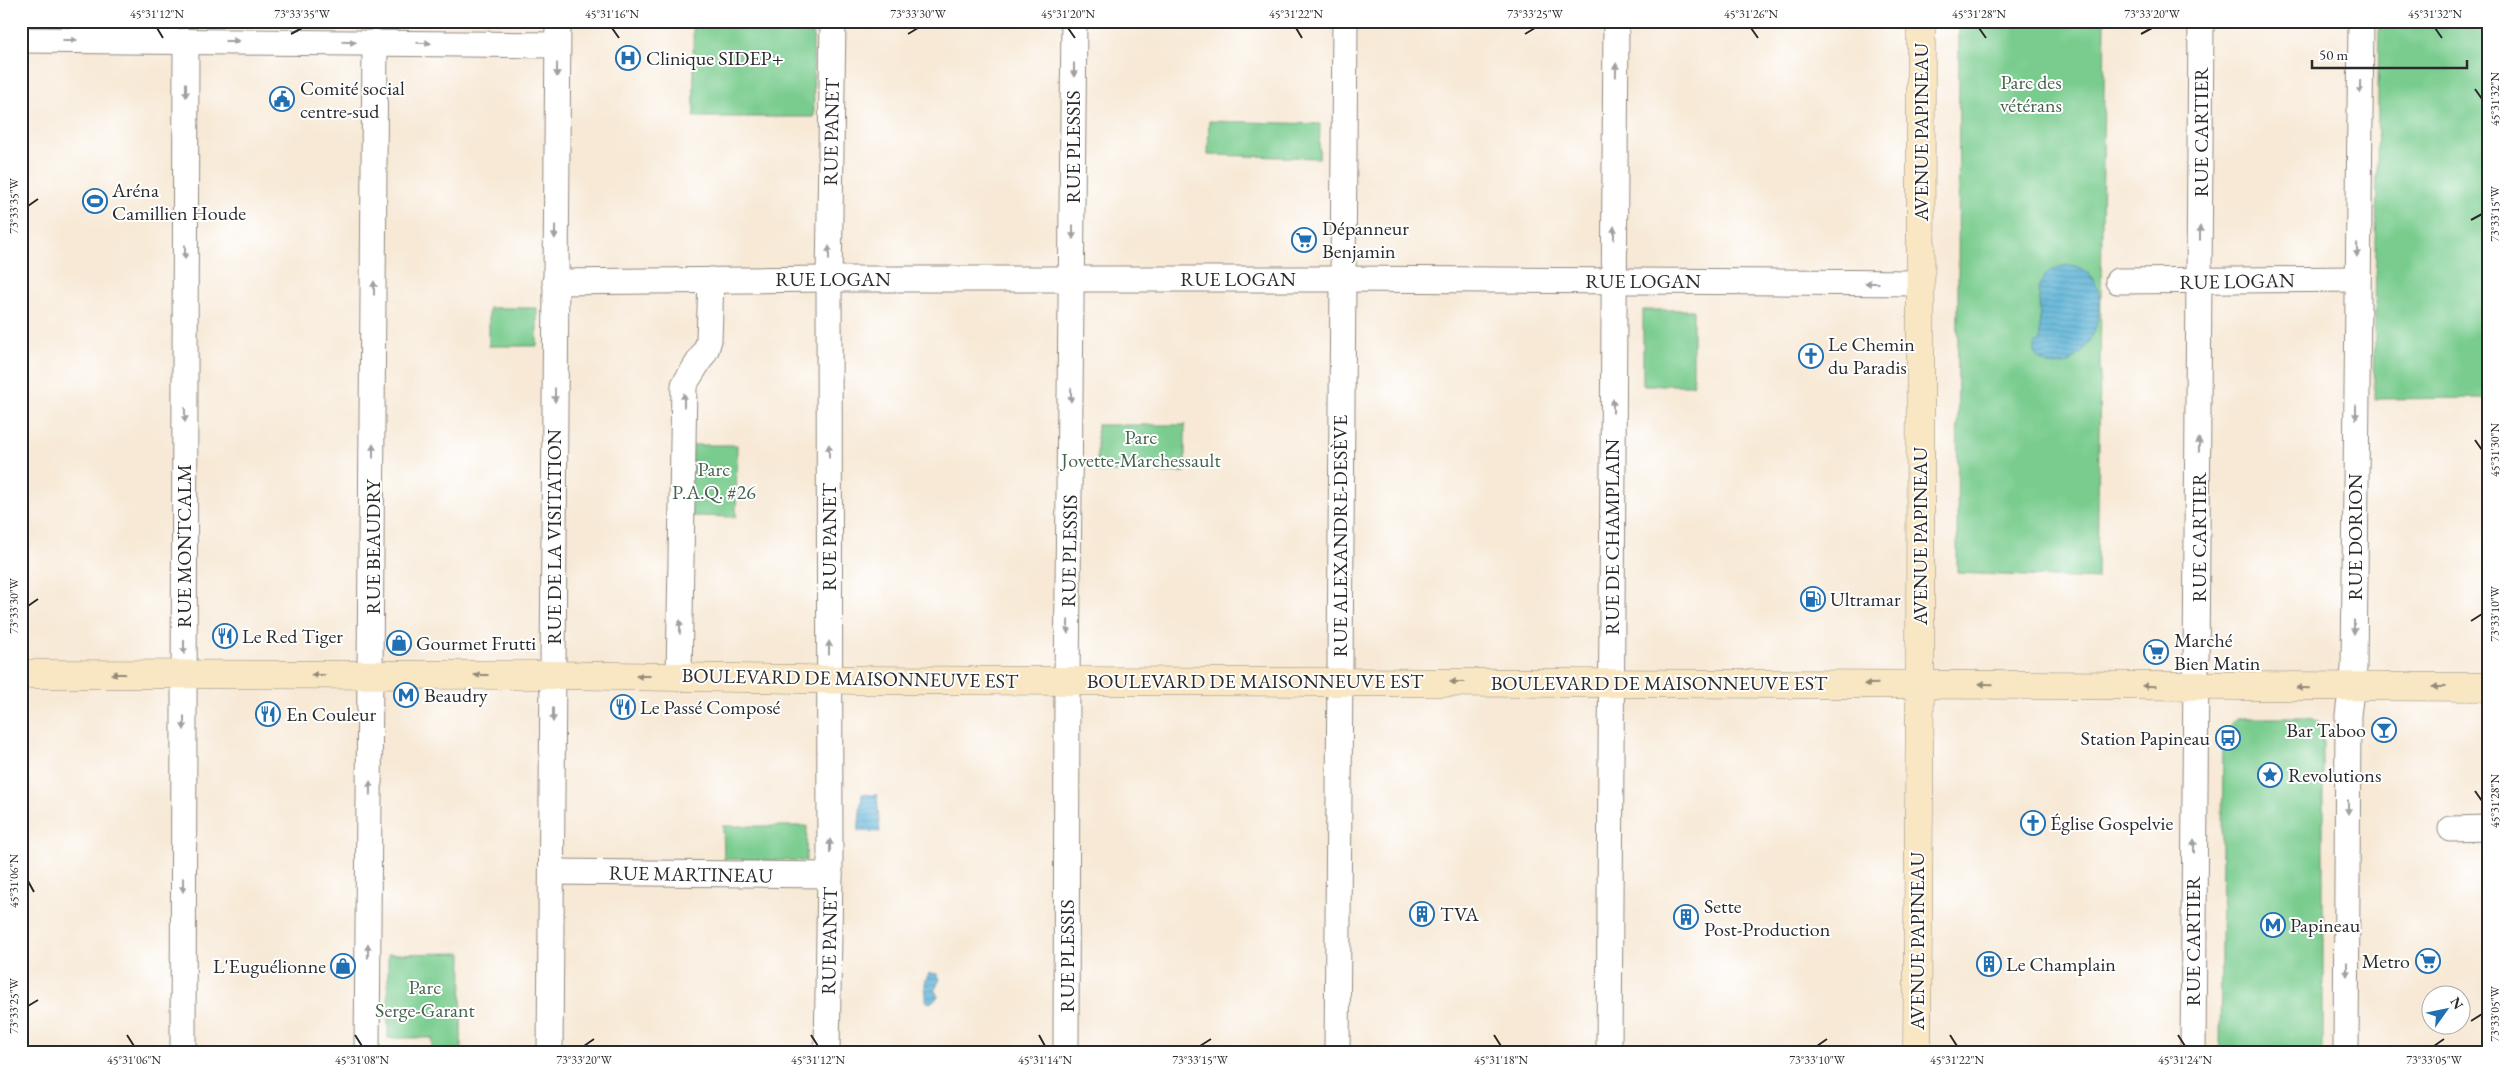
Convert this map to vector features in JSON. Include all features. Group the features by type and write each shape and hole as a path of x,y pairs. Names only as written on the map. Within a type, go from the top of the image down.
{"street":[{"name":"RUE PANET","path":"828,1052 830,875 829,279 833,21"},
{"name":"RUE PLESSIS","path":"1066,1052 1067,680 1074,21"},
{"name":"RUE ALEXANDRE-DESÈVE","path":"1337,1052 1345,21"},
{"name":"RUE DE CHAMPLAIN","path":"1609,1052 1616,21"},
{"name":"RUE CARTIER","path":"2193,1052 2194,802 2198,687 2201,21"},
{"name":"RUE DORION","path":"2346,1052 2348,715 2354,668 2356,279 2361,21"},
{"name":"AVENUE PAPINEAU","path":"1917,1052 1923,24"},
{"path":"21,40 174,34 322,32 375,42 557,33"},
{"name":"RUE DE LA VISITATION","path":"550,1052 557,33"},
{"name":"RUE MONTCALM","path":"174,34 184,674 183,1052"},
{"name":"RUE BEAUDRY","path":"367,1052 375,42"},
{"name":"RUE LOGAN","path":"555,282 829,279 1342,279 1921,283"},
{"name":"RUE LOGAN","path":"2118,281 2201,282 2356,279"},
{"path":"679,676 684,385 706,350 709,340 711,280"},
{"name":"BOULEVARD DE MAISONNEUVE EST","path":"21,674 554,675 829,679 1611,682 2351,688 2488,687"},
{"path":"2451,830 2488,828"},
{"name":"RUE MARTINEAU","path":"552,872 830,875"}],"green space":[{"path":"693,21 813,21 814,117 694,117"},
{"name":"Parc des vétérans","path":"1959,21 2105,21 2097,579 1957,573"},
{"path":"2379,21 2486,21 2488,26 2488,492 2485,398 2374,399"},
{"path":"1209,121 1320,124 1319,158 1208,155"},
{"path":"489,308 537,308 537,346 489,346"},
{"path":"1643,310 1693,310 1693,385 1643,385"},
{"name":"Parc Jovette-Marchessault","path":"1097,425 1185,425 1185,472 1097,472"},
{"name":"Parc P.A.Q. #26","path":"693,445 737,445 736,517 691,516"},
{"path":"2237,718 2310,718 2318,721 2323,728 2323,1052 2220,1052 2223,740 2227,728"},
{"path":"723,826 807,826 806,861 724,859"},
{"name":"Parc Serge-Garant","path":"462,953 461,1052 432,1052 432,1038 388,1038 388,954"}],"water":[{"path":"2071,265 2089,275 2098,292 2099,312 2094,333 2083,351 2068,363 2052,365 2035,355 2035,343 2040,342 2039,287 2044,277 2051,271"},
{"path":"862,794 877,795 880,832 858,831"},
{"path":"930,973 937,974 940,979 935,990 938,997 930,1003 926,1001 925,987 927,976"}],"place":[{"name":"Clinique SIDEP+","path":"628,58"},
{"name":"Comité social centre-sud","path":"282,99"},
{"name":"Aréna Camillien Houde","path":"95,201"},
{"name":"Dépanneur Benjamin","path":"1304,240"},
{"name":"Le Chemin du Paradis","path":"1811,356"},
{"name":"Ultramar","path":"1813,599"},
{"name":"Le Red Tiger","path":"225,636"},
{"name":"Gourmet Frutti","path":"399,643"},
{"name":"Marché Bien Matin","path":"2156,652"},
{"name":"Beaudry","path":"406,695"},
{"name":"Le Passé Composé","path":"623,707"},
{"name":"En Couleur","path":"268,714"},
{"name":"Bar Taboo","path":"2384,730"},
{"name":"Station Papineau","path":"2228,738"},
{"name":"Revolutions","path":"2270,775"},
{"name":"Église Gospelvie","path":"2033,823"},
{"name":"TVA","path":"1422,914"},
{"name":"Sette Post-Production","path":"1686,917"},
{"name":"Papineau","path":"2273,925"},
{"name":"Metro","path":"2428,961"},
{"name":"Le Champlain","path":"1989,964"},
{"name":"L'Euguélionne","path":"343,966"}]}
